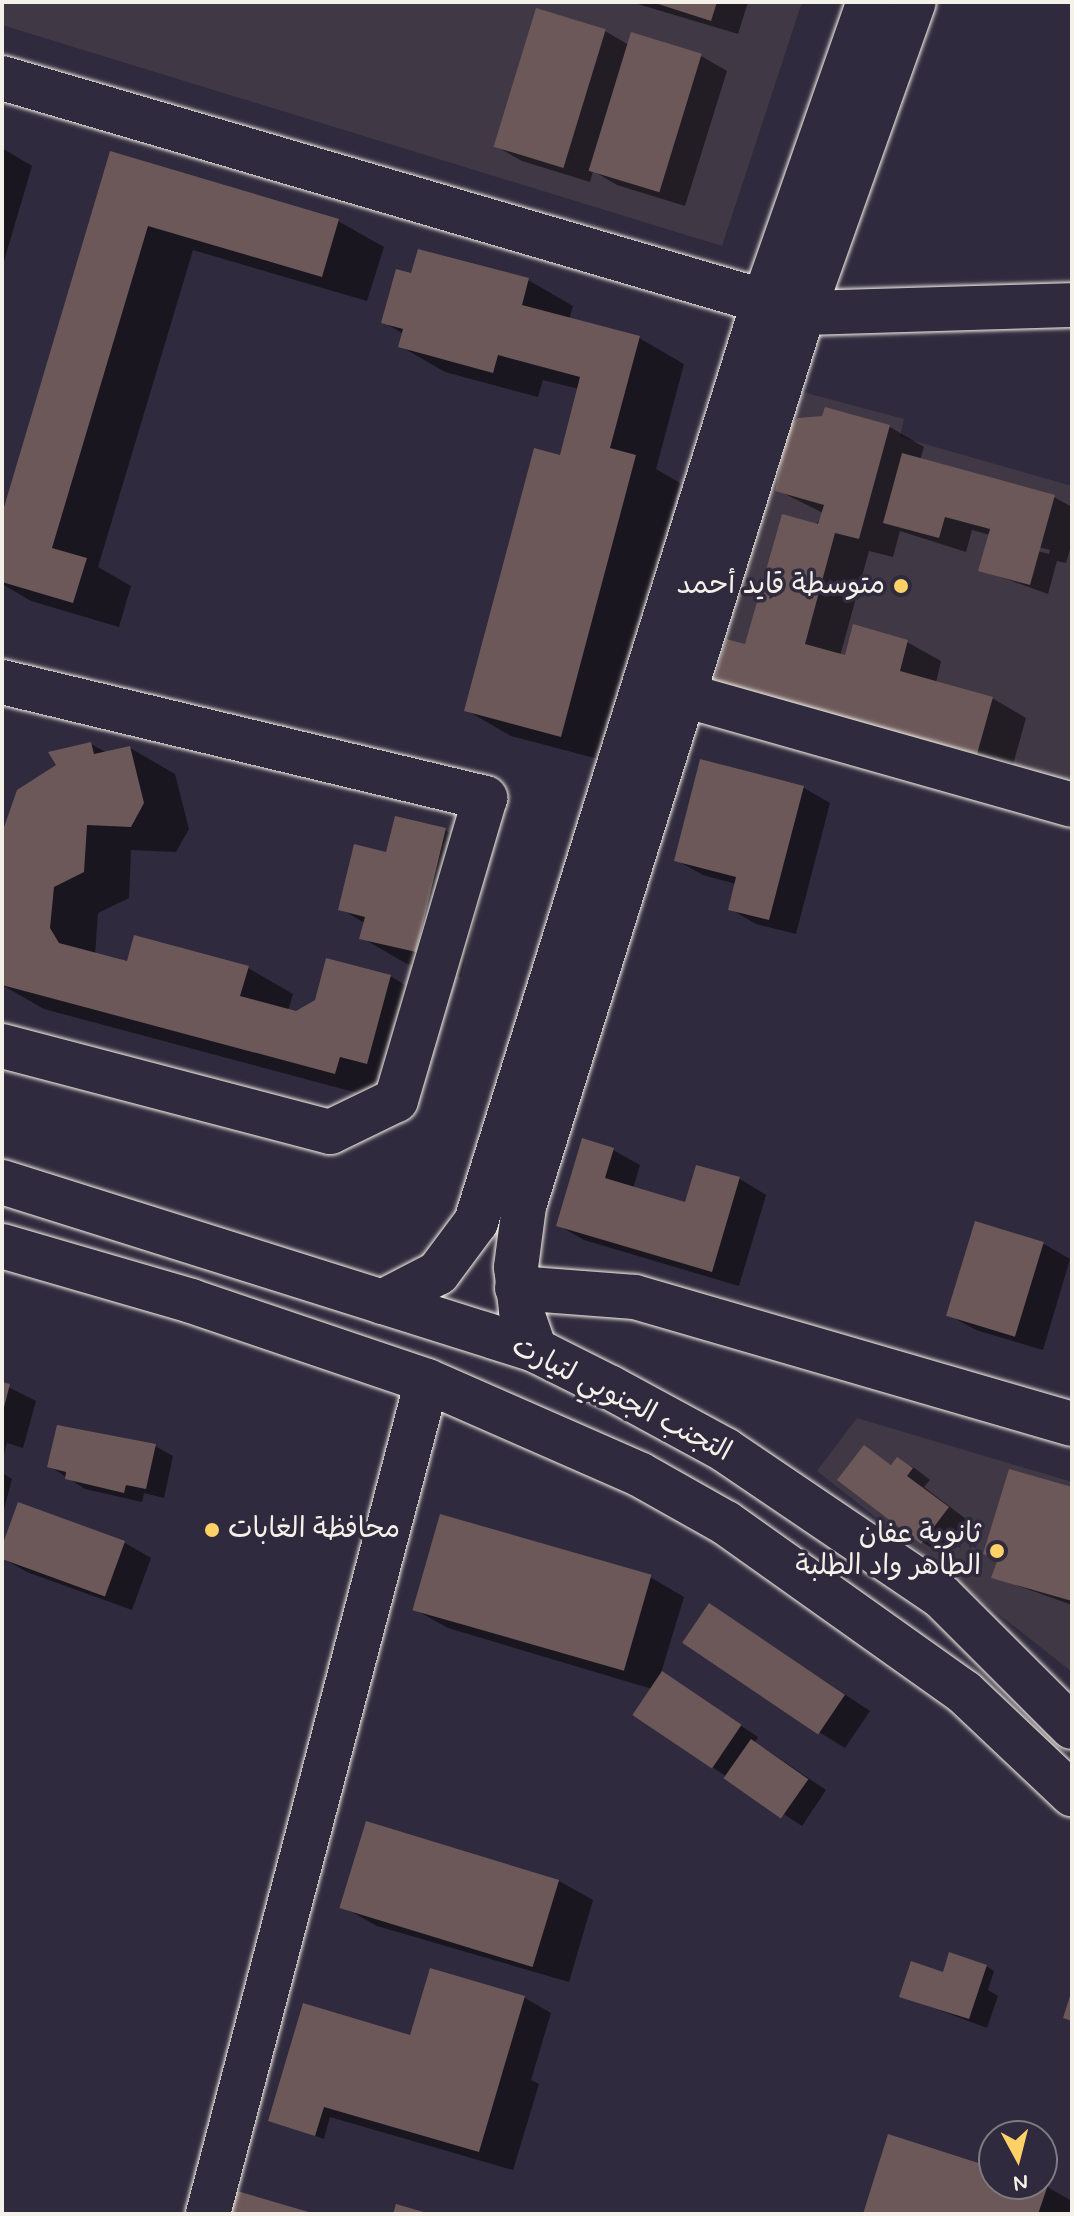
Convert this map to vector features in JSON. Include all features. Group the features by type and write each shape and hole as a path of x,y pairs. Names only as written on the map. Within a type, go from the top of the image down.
{"main road":[{"path":"535,1350 517,1288 516,1247 524,1206 684,695 783,307 869,2"},
{"path":"382,1302 438,1273 476,1222 783,307 914,2"},
{"path":"2,78 783,307 1072,305"},
{"path":"2,682 485,798 396,1100 330,1132 2,1046"},
{"path":"684,695 1072,805"},
{"name":"التجنب الجنوبي لتيارت","path":"2,1182 303,1273 382,1302 535,1350 725,1450 941,1596 1072,1727"},
{"name":"التجنب الجنوبي لتيارت","path":"2,1246 191,1301 427,1381 639,1474 726,1523 964,1692 1072,1794"},
{"path":"517,1288 635,1297 1072,1424"},
{"path":"208,2214 427,1381"}],"shaded area":[{"path":"2,2 802,2 722,246 2,25"},
{"name":"متوسطة قايد أحمد","path":"784,387 904,419 900,437 1072,486 1072,786 705,685"},
{"name":"ثانوية عفان الطاهر واد الطلبة","path":"857,1418 1072,1482 1072,1672 817,1471"}],"building":[{"path":"652,2 717,2 711,21"},
{"path":"536,8 606,29 563,168 494,147"},
{"path":"631,32 702,54 659,192 589,171"},
{"path":"110,151 339,219 322,277 148,226 52,548 87,558 73,603 2,582 2,514"},
{"path":"418,249 529,278 522,305 640,336 610,448 636,455 561,737 464,711 534,448 560,455 580,377 498,355 493,373 398,347 403,329 381,323 396,269 411,273"},
{"path":"825,407 890,425 859,539 835,533 805,644 845,655 853,624 908,640 900,671 993,697 977,754 714,683 726,639 745,644 782,514 818,524 824,505 775,491 789,426 798,418 822,416"},
{"path":"902,453 1055,495 1030,585 978,571 990,529 945,517 939,538 883,523"},
{"path":"91,742 94,754 130,746 144,803 131,827 87,825 84,872 54,887 50,928 59,943 127,961 134,935 249,966 240,996 296,1011 315,1000 326,958 391,975 367,1064 340,1057 335,1074 2,985 2,833 17,790 56,765 48,752"},
{"path":"700,759 804,786 769,920 728,910 736,877 674,861"},
{"path":"395,816 446,828 416,952 359,939 365,917 338,910 354,844 386,852"},
{"path":"582,1138 614,1148 605,1178 685,1202 696,1165 740,1177 712,1272 556,1226"},
{"path":"975,1221 1044,1242 1015,1337 946,1316"},
{"path":"2,1382 10,1384 3,1411 2,1411"},
{"path":"57,1425 156,1444 146,1489 126,1485 124,1493 65,1479 66,1472 47,1467"},
{"path":"864,1445 891,1465 897,1457 913,1468 907,1476 949,1507 921,1544 837,1480"},
{"path":"1009,1469 1072,1487 1072,1601 991,1578 998,1559 983,1554"},
{"path":"18,1502 125,1541 105,1596 2,1559 2,1546"},
{"path":"440,1514 651,1575 624,1671 412,1610"},
{"path":"709,1603 845,1695 818,1735 682,1643"},
{"path":"662,1671 742,1725 712,1769 632,1715"},
{"path":"751,1739 808,1779 781,1818 723,1778"},
{"path":"366,1821 559,1880 533,1967 339,1908"},
{"path":"949,1952 987,1965 969,2019 899,1997 911,1961 943,1972"},
{"path":"430,1968 525,1996 479,2152 324,2107 315,2136 268,2121 303,2003 410,2035"},
{"path":"1072,1993 1072,2021 1063,2018"},
{"path":"888,2134 978,2163 978,2200 1043,2200 1038,2214 863,2214"},
{"path":"237,2191 312,2213 312,2214 230,2214"},
{"path":"396,2204 427,2213 427,2214 393,2214"}],"place":[{"name":"متوسطة قايد أحمد","path":"901,586"},
{"name":"محافظة الغابات","path":"212,1530"},
{"name":"ثانوية عفان الطاهر واد الطلبة","path":"997,1551"}]}
